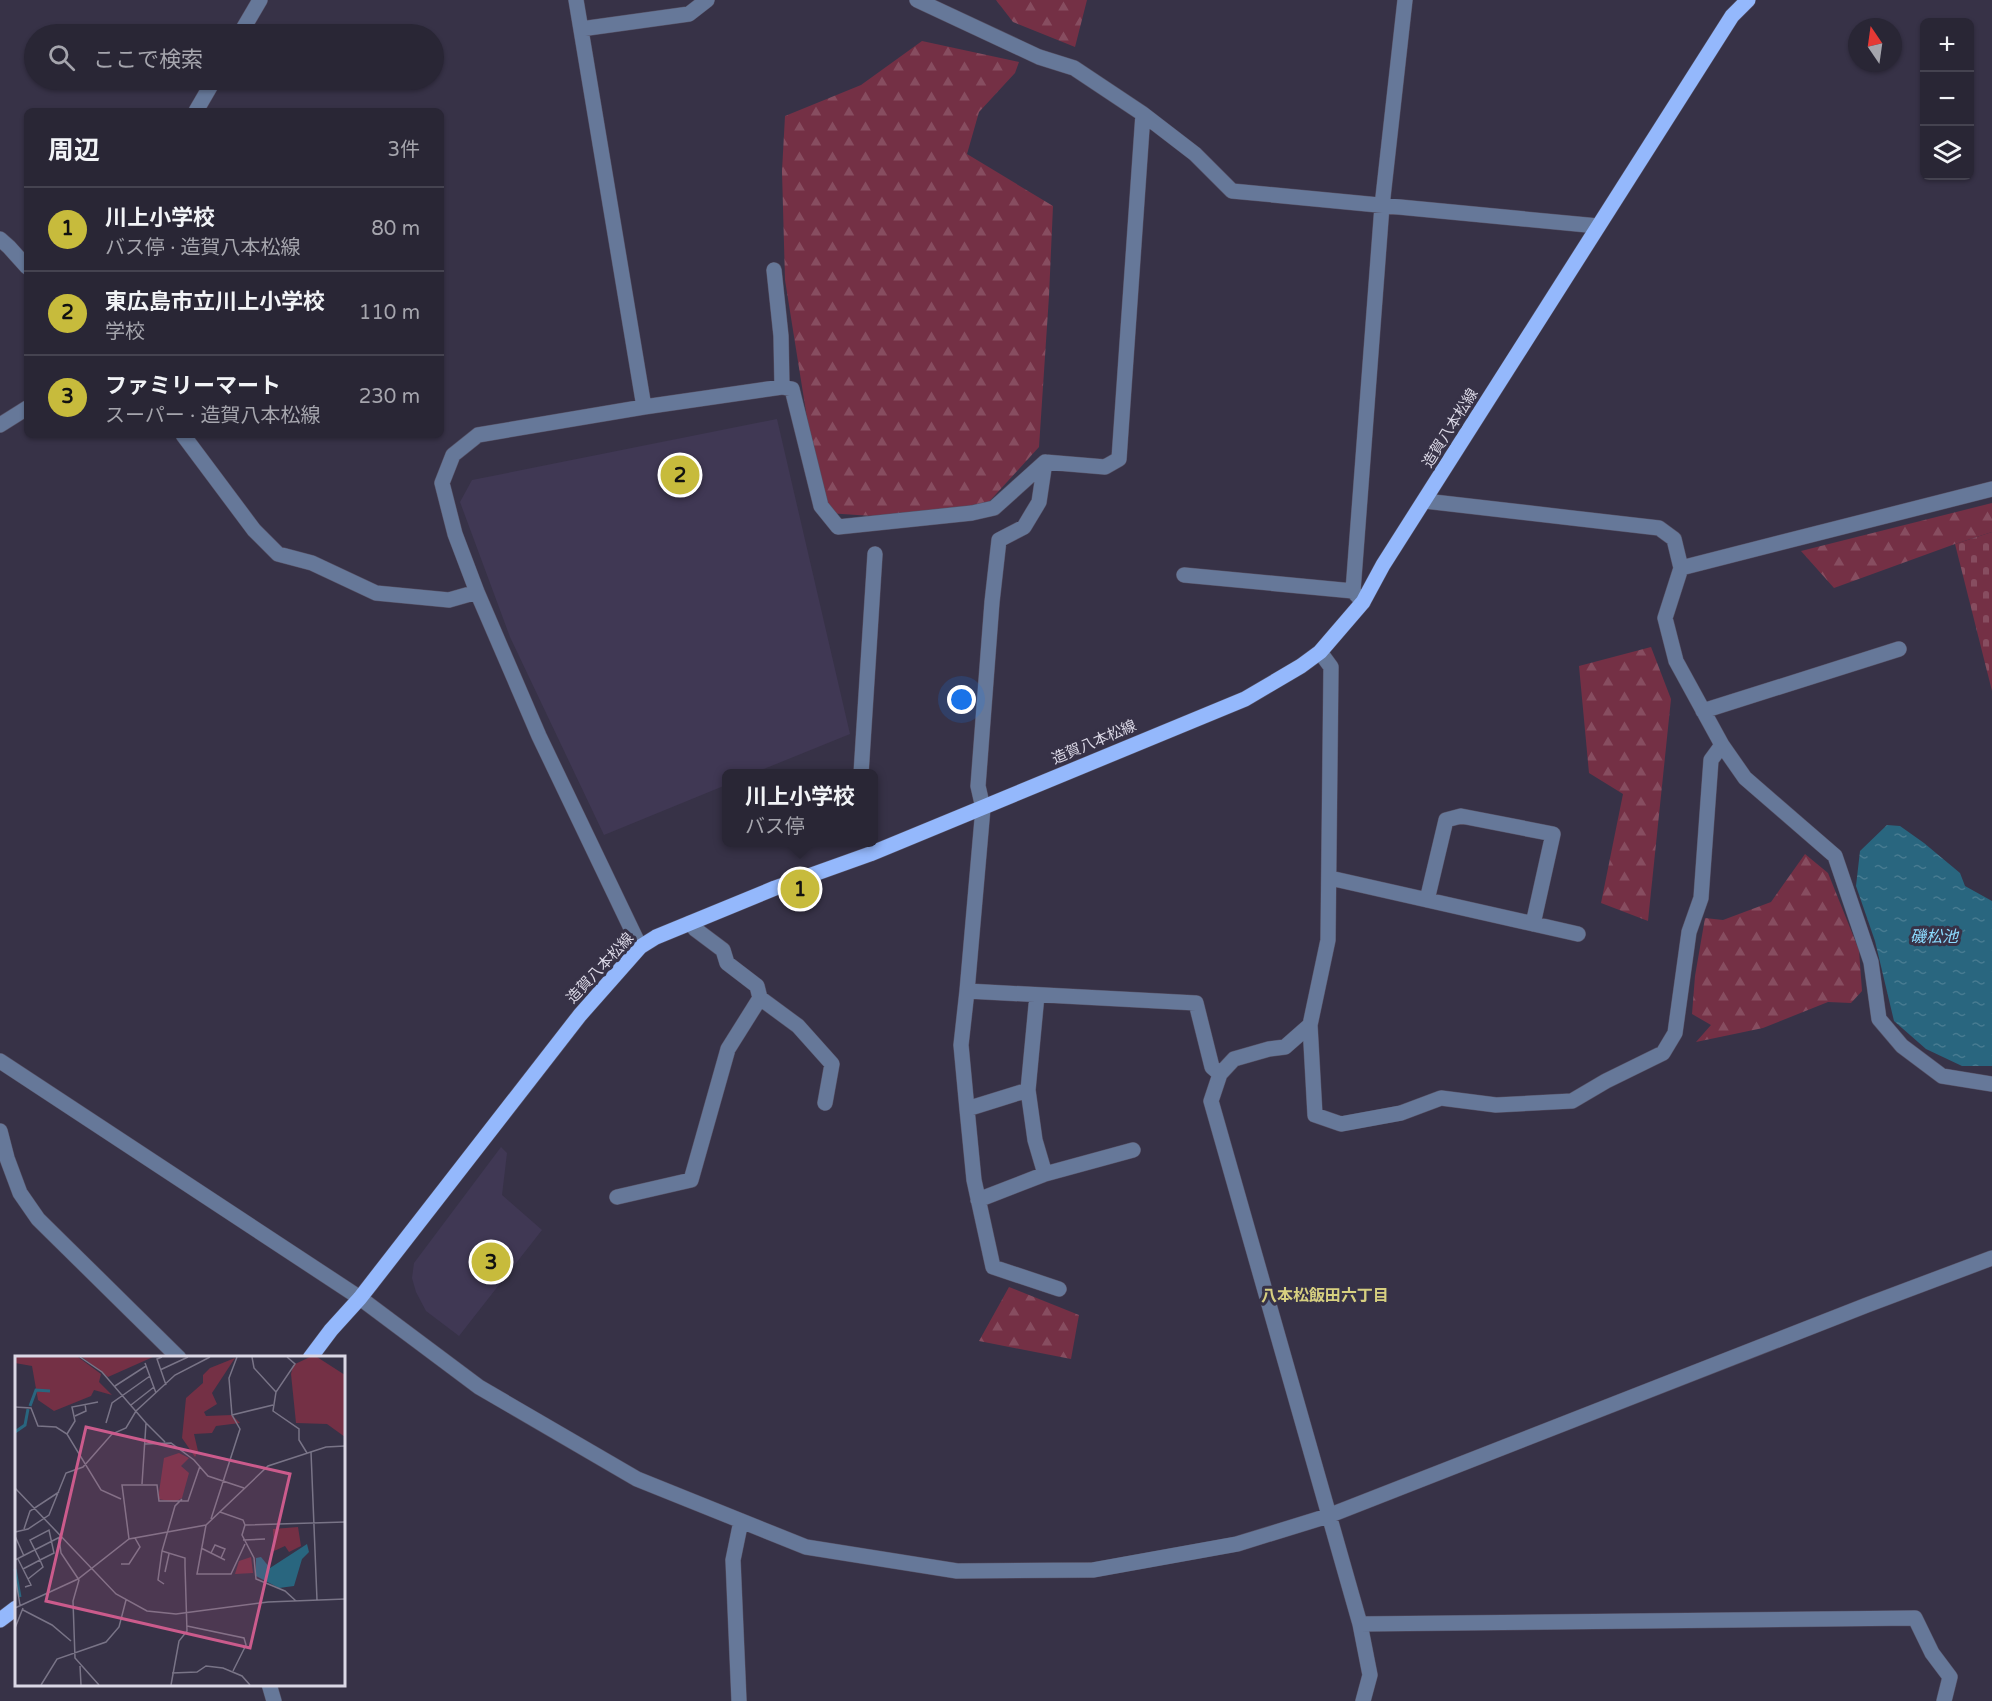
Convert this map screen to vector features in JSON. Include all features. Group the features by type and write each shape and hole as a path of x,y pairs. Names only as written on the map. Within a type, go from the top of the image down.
{"main road":[{"name":"造賀八本松線","path":"878,844 982,808 1245,699 1320,652 1358,596 1383,565 1732,16 1748,0"},
{"name":"造賀八本松線","path":"312,1356 360,1298 580,1015 640,947 656,937 868,848"},
{"path":"0,1620 15,1609"}],"street":[{"path":"246,24 260,0"},
{"path":"576,0 644,407"},
{"path":"581,29 689,14 707,0"},
{"path":"917,0 1039,57 1074,68 1143,114 1195,154 1232,191 1598,225"},
{"path":"1184,575 1358,596 1382,206 1405,0"},
{"path":"198,108 208,90"},
{"path":"640,947 539,736 477,592 455,534 442,483 453,455 478,435 782,387 792,389 821,506 838,527 972,513 994,508 1045,462 1105,466 1119,459 1143,114"},
{"path":"0,239 24,264"},
{"path":"774,270 781,336 782,387"},
{"path":"0,425 24,410"},
{"path":"185,438 254,530 278,554 312,563 376,593 449,600 477,592"},
{"path":"1045,462 1039,502 1024,527 999,540 978,786 982,808 962,1045 978,1200 993,1267 1059,1289"},
{"path":"1681,568 1992,489"},
{"path":"1425,501 1659,528 1674,539 1681,568 1665,618 1676,662 1722,745 1745,778 1835,856 1870,962 1879,1019 1902,1046 1942,1076 1992,1084"},
{"path":"861,769 875,554"},
{"path":"1703,711 1899,649"},
{"path":"1320,652 1331,667 1330,878 1328,940 1310,1025 1315,1115 1341,1124 1401,1113 1441,1098 1496,1105 1572,1101 1606,1081 1663,1053 1675,1033 1689,932 1701,898 1711,760 1722,745"},
{"path":"1427,900 1446,820 1461,816 1553,834 1533,924"},
{"path":"1330,878 1578,934"},
{"path":"690,923 723,950 727,963 757,986 760,998 798,1026 832,1064 825,1103"},
{"path":"967,991 1196,1003 1212,1067 1220,1074"},
{"path":"1037,995 1028,1090 1035,1140 1045,1174"},
{"path":"617,1197 691,1180 728,1049 760,998"},
{"path":"1310,1025 1285,1047 1234,1059 1220,1074 1211,1101 1360,1624 1370,1675 1363,1701"},
{"path":"1,1063 360,1298 479,1387 637,1479 806,1547 957,1571 1093,1570 1237,1544 1328,1516 1992,1258"},
{"path":"967,1109 1028,1090"},
{"path":"0,1131 20,1192 39,1220 177,1356"},
{"path":"978,1200 1045,1174 1132,1150"},
{"path":"739,1701 733,1560 741,1521"},
{"path":"1360,1624 1915,1618 1932,1653 1950,1677 1944,1701"},
{"path":"270,1686 274,1701"}],"shaded area":[{"path":"777,419 850,734 764,769 722,769 722,787 604,835 510,637 460,502 472,480"},
{"path":"501,1147 507,1153 502,1195 542,1230 459,1336 426,1311 412,1278 414,1263"}],"green space":[{"path":"996,0 1087,0 1075,47 1013,22"},
{"path":"922,41 1019,62 1015,73 979,112 967,154 1053,206 1039,447 986,505 918,519 827,513 807,418 785,280 782,171 785,116 861,85"},
{"path":"1992,503 1992,532 1834,588 1801,551"},
{"path":"1992,532 1992,691 1955,544"},
{"path":"1651,647 1671,699 1648,921 1601,903 1623,794 1589,773 1579,666"},
{"path":"1805,854 1828,873 1859,950 1862,991 1851,1003 1828,1002 1763,1028 1696,1042 1711,1025 1692,1014 1695,976 1705,918 1723,920 1771,902"},
{"path":"1009,1287 1079,1315 1071,1359 979,1341"}],"water":[{"name":"磯松池","path":"1887,825 1900,826 1924,843 1960,873 1965,886 1992,901 1992,1066 1962,1066 1926,1049 1894,1021 1875,941 1856,886 1860,851"}],"place":[{"name":"東広島市立川上小学校","path":"680,475"},
{"name":"川上小学校","path":"800,889"},
{"name":"ファミリーマート","path":"491,1262"}],"district":[{"name":"八本松飯田六丁目","path":"1325,1295"}]}
